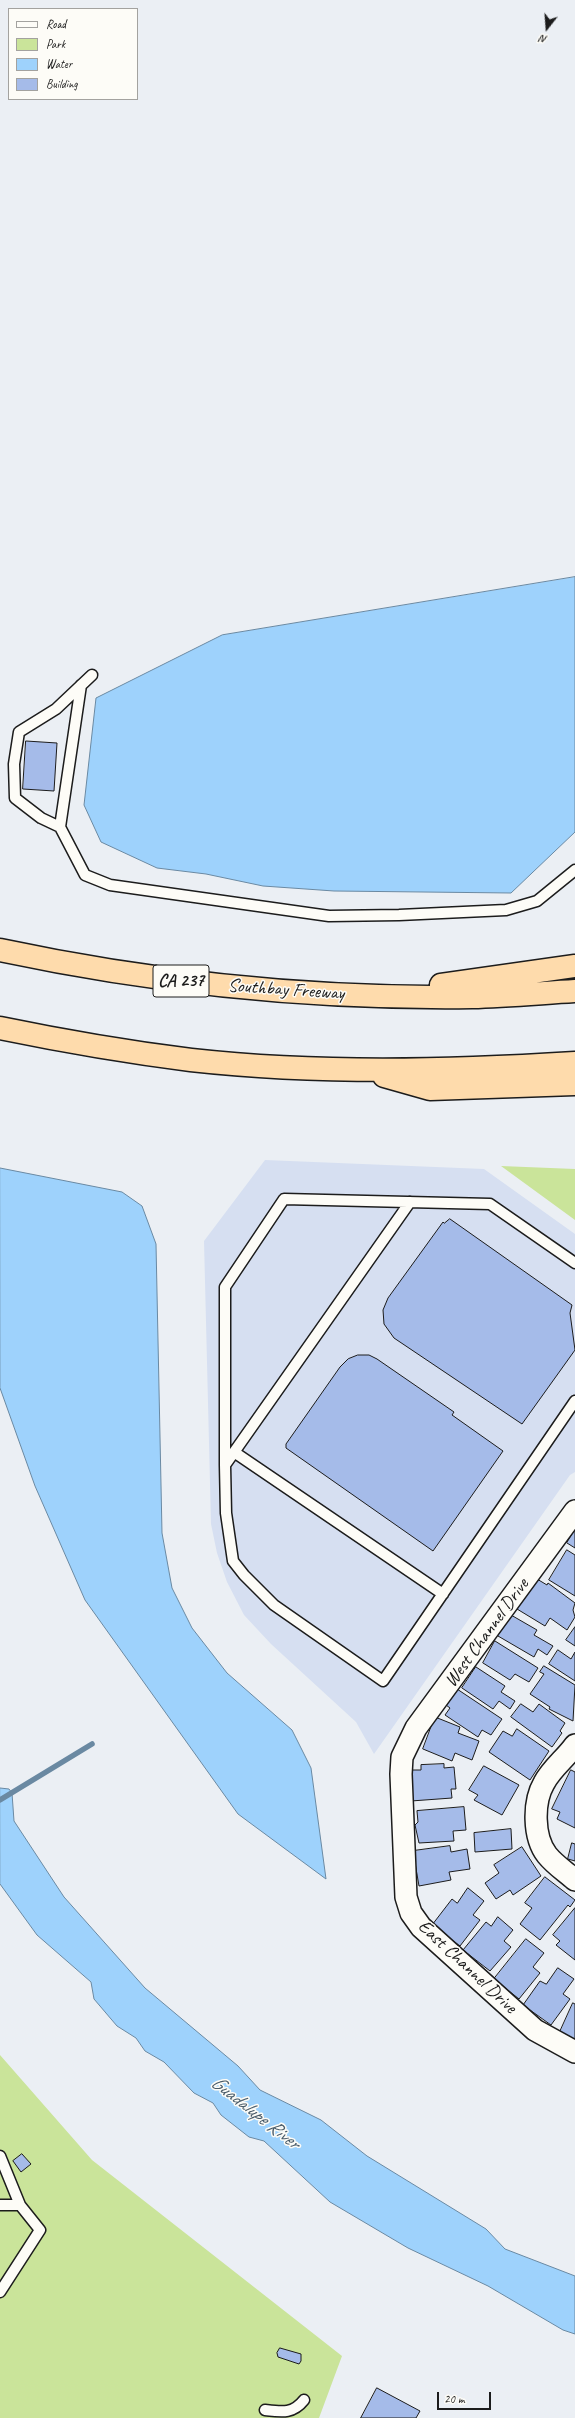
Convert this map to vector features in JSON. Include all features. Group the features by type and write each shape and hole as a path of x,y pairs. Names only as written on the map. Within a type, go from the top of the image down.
{"highway":[{"name":"Southbay Freeway","path":"0,950 148,977 257,990 364,996 473,997 575,991"},
{"path":"364,996 575,966"},
{"path":"0,1028 81,1044 192,1060 254,1065 360,1069 481,1069 575,1063"},
{"path":"360,1069 430,1089 575,1084"}],"street":[{"name":"West Channel Drive","path":"402,1758 416,1728 575,1511"},
{"path":"574,1749 559,1763 538,1794 536,1805 538,1838 548,1857 575,1880"},
{"name":"East Channel Drive","path":"402,1758 401,1774 406,1897 411,1913 421,1927 535,2030 575,2052"}],"lane":[{"path":"60,827 41,818 15,798 14,764 18,732 56,709 92,675"},
{"path":"81,685 60,827 85,875 110,885 329,916 399,915 506,910 537,900 575,870"},
{"path":"575,1263 490,1204 284,1199 225,1287 226,1513 233,1561 274,1605 383,1681 575,1402"},
{"path":"225,1465 410,1202"},
{"path":"234,1452 443,1594"},
{"path":"0,2156 20,2205 40,2230 0,2292"},
{"path":"0,2205 20,2205"},
{"path":"265,2410 290,2412 298,2408 304,2400"}],"shaded area":[{"path":"265,1160 484,1169 575,1234 575,1472 570,1475 374,1754 356,1722 271,1644 244,1615 227,1582 217,1553 211,1524 204,1241"}],"green space":[{"path":"501,1166 575,1169 575,1220"},
{"path":"0,2055 92,2160 342,2356 319,2418 0,2418"}],"water":[{"path":"575,577 575,832 511,893 334,891 263,886 206,874 157,868 101,842 84,805 96,698 222,635"},
{"path":"0,1168 122,1192 142,1206 156,1244 162,1533 172,1588 192,1628 227,1673 292,1730 311,1768 326,1879 238,1814 85,1600 35,1486 0,1388"},
{"name":"Guadalupe River","path":"0,1788 9,1789 12,1793 14,1821 64,1897 145,1988 238,2066 260,2090 321,2120 367,2156 486,2229 505,2249 575,2276 575,2334 563,2330 488,2286 408,2248 330,2202 264,2141 249,2137 221,2115 213,2103 194,2093 164,2062 145,2051 136,2038 117,2026 94,1999 91,1982 37,1935 0,1884"}],"building":[{"path":"26,741 57,743 54,791 23,789"},
{"path":"450,1219 572,1305 570,1313 575,1350 522,1424 394,1338 384,1324 383,1310 388,1298 443,1222 444,1223"},
{"path":"358,1355 369,1355 377,1359 454,1412 452,1415 503,1451 433,1551 286,1448 286,1444 340,1367 348,1359"},
{"path":"575,1529 575,1548 567,1543"},
{"path":"567,1550 575,1555 575,1596 549,1580"},
{"path":"537,1579 547,1585 548,1583 575,1603 573,1610 575,1617 567,1630 550,1618 545,1626 517,1609"},
{"path":"511,1615 537,1630 534,1635 553,1646 547,1655 538,1649 534,1657 498,1636"},
{"path":"575,1627 575,1646 566,1640"},
{"path":"495,1641 538,1668 529,1682 515,1674 510,1680 483,1663"},
{"path":"558,1650 571,1659 575,1652 575,1681 549,1664"},
{"path":"544,1666 575,1685 573,1721 549,1709 550,1707 530,1694 544,1674 540,1672"},
{"path":"476,1667 505,1686 501,1692 515,1701 510,1709 499,1701 493,1709 462,1688"},
{"path":"457,1689 502,1719 491,1735 482,1730 478,1737 445,1715 450,1708 446,1705"},
{"path":"521,1704 533,1712 539,1704 565,1723 560,1731 562,1733 552,1747 511,1717"},
{"path":"435,1717 460,1727 458,1733 479,1741 472,1760 455,1753 452,1761 423,1749"},
{"path":"517,1729 549,1751 530,1780 489,1752 503,1731 512,1736"},
{"path":"444,1764 444,1768 454,1767 456,1789 451,1789 452,1798 411,1801 410,1770 421,1770 421,1765"},
{"path":"484,1766 519,1785 502,1815 474,1800 478,1795 469,1790"},
{"path":"571,1770 575,1772 575,1828 557,1819 560,1812 552,1809"},
{"path":"464,1807 466,1830 453,1831 454,1841 419,1843 415,1825 418,1822 417,1811"},
{"path":"511,1829 512,1849 475,1852 474,1833"},
{"path":"572,1843 575,1844 575,1861 568,1859"},
{"path":"450,1846 451,1852 467,1849 470,1869 449,1872 451,1880 419,1886 413,1851"},
{"path":"522,1847 541,1876 513,1895 510,1890 496,1899 485,1883 499,1873 494,1865"},
{"path":"545,1877 575,1900 570,1907 568,1905 540,1940 520,1924 532,1908 525,1903"},
{"path":"468,1888 484,1901 473,1915 480,1920 460,1946 432,1925 452,1899 457,1903"},
{"path":"575,1908 575,1960 556,1945 560,1941 553,1935"},
{"path":"498,1917 513,1930 504,1941 511,1947 490,1971 463,1950 486,1922 491,1926"},
{"path":"526,1939 544,1953 533,1967 540,1973 519,1999 494,1979"},
{"path":"558,1968 574,1979 563,1994 570,1999 551,2025 523,2005 540,1981 546,1984"},
{"path":"573,2003 575,2004 575,2041 559,2034"},
{"path":"22,2154 31,2164 21,2172 13,2161"},
{"path":"280,2348 301,2354 301,2361 299,2364 278,2357 277,2353"},
{"path":"377,2388 420,2411 416,2418 361,2418"}],"waterway":[{"path":"0,1800 92,1744"}]}
